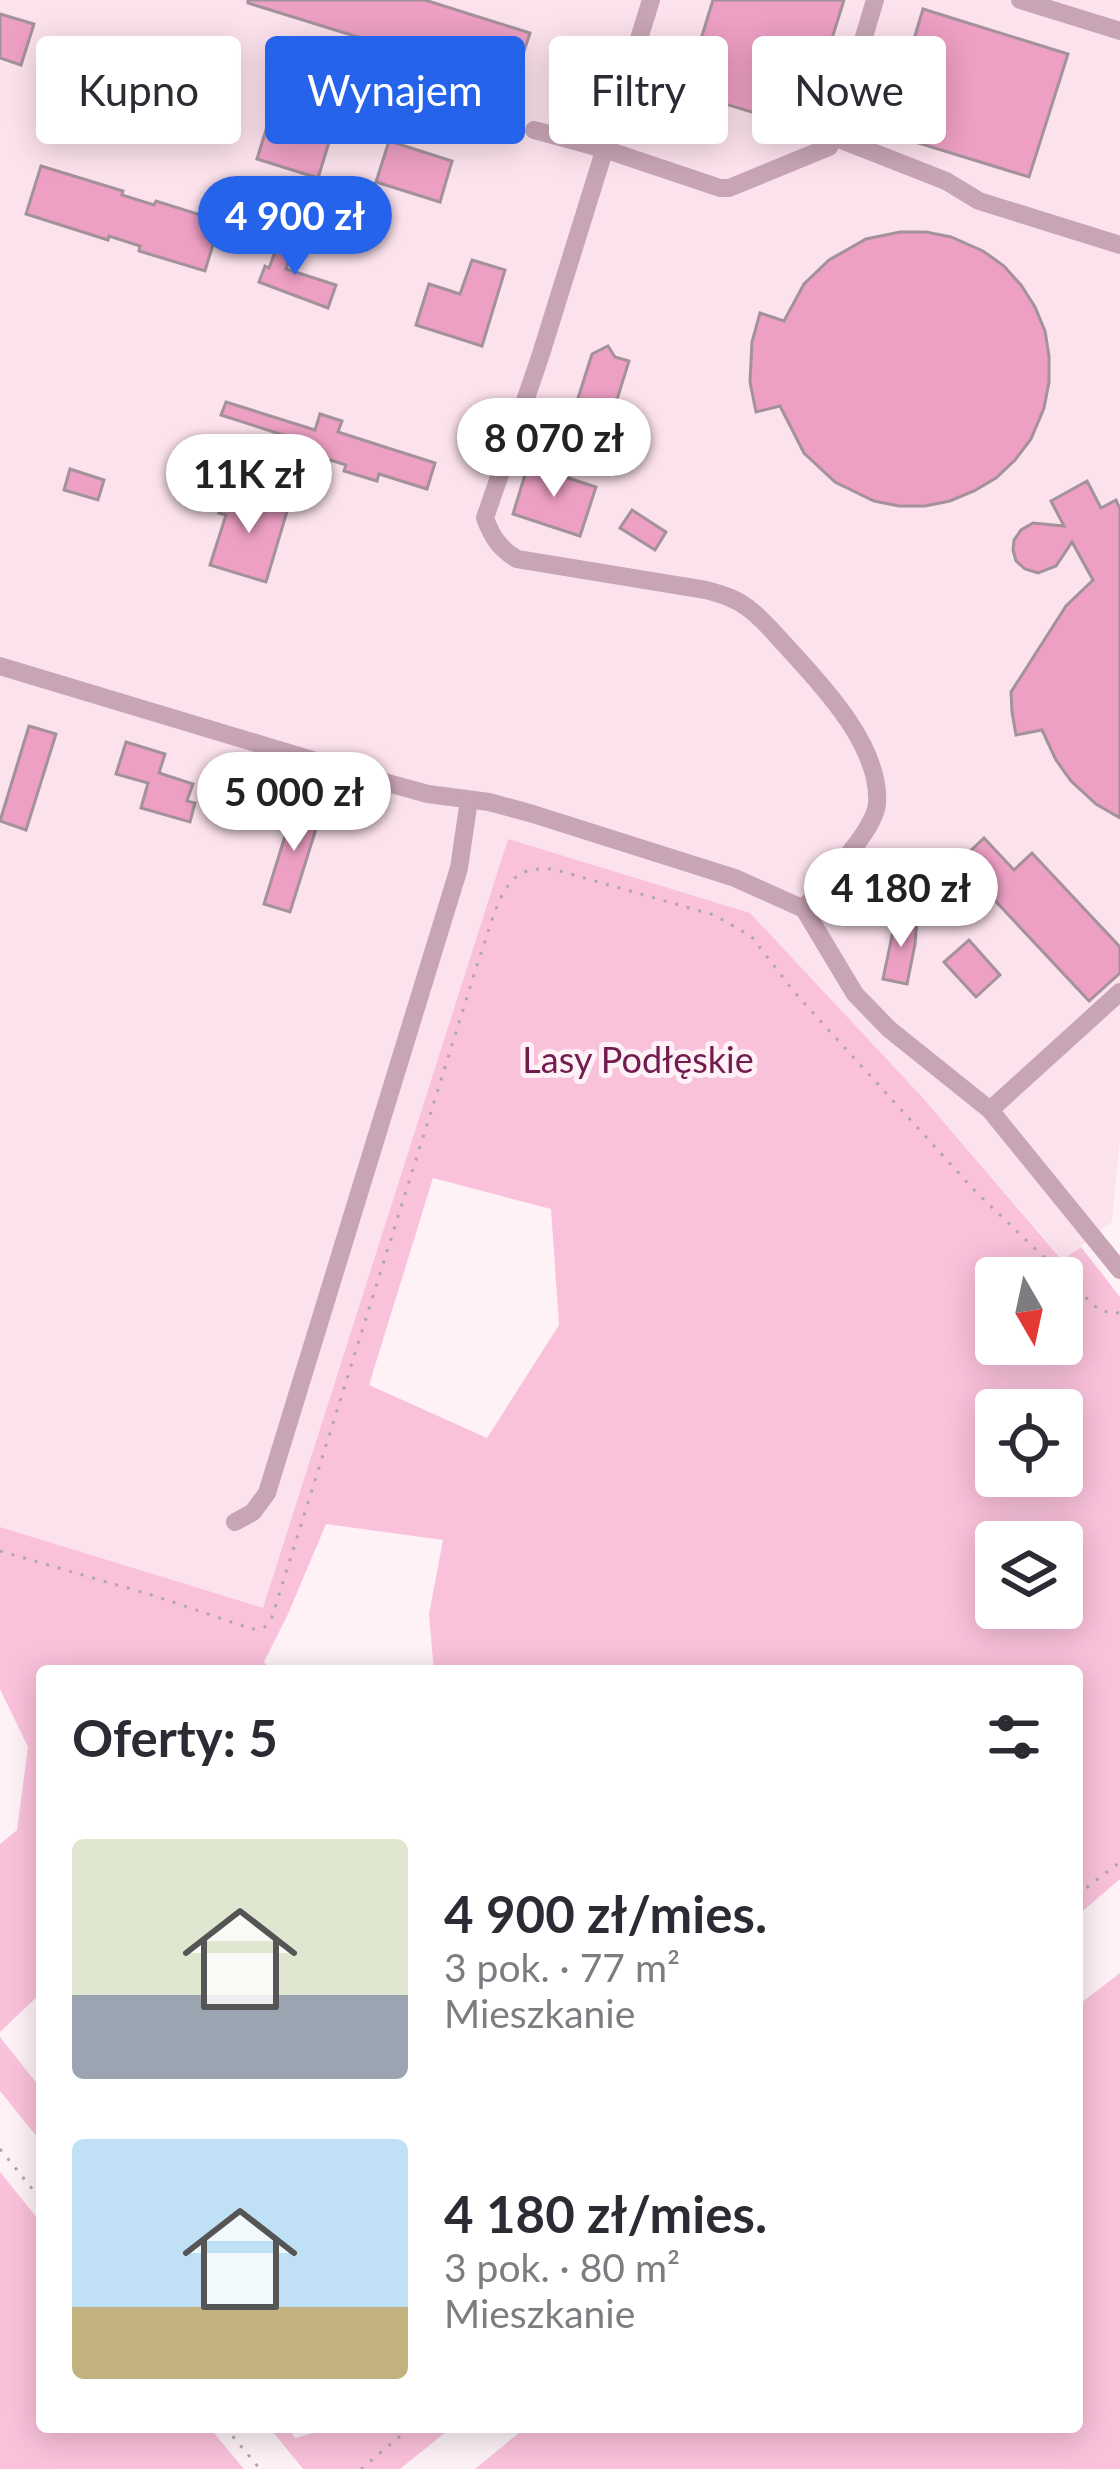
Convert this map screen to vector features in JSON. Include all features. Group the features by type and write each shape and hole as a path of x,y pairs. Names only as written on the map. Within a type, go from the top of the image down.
{"lane":[{"path":"651,0 542,354 485,518 503,551 518,559 728,596 763,620 840,709 874,774 877,806 867,832 804,909"},
{"path":"863,36 874,0"},
{"path":"1020,0 1120,31"},
{"path":"534,130 728,188 830,144"},
{"path":"852,144 946,181 979,201 1120,244"},
{"path":"0,666 395,785 533,814 735,878 804,909 855,994 889,1029 990,1110 1120,1270"},
{"path":"235,1522 253,1512 266,1493 458,868 469,800"},
{"path":"990,1110 1120,992"}],"path":[{"path":"0,1551 252,1629 264,1628 272,1617 480,956 512,878 531,869 553,869 714,915 751,936 795,993 976,1192 1098,1309 1120,1312"},
{"path":"1083,1890 1120,1862"},
{"path":"0,2150 36,2194"},
{"path":"230,2433 260,2469"},
{"path":"361,2469 404,2433"}],"shaded area":[{"path":"0,0 1120,0 1120,1138 1112,1222 1067,1257 1060,1257 923,1098 789,961 508,839 263,1609 0,1527"}],"green space":[{"name":"Lasy Podłęskie","path":"508,839 750,913 923,1098 1059,1257 975,1257 975,1365 1083,1365 1083,1257 1066,1257 1081,1247 1120,1297 1120,1879 1083,1911 1083,1665 433,1665 429,1614 443,1540 326,1524 264,1662 267,1665 36,1665 36,1998 0,2032 0,1844 17,1830 28,1747 0,1689 0,1527 263,1608","holes":["433,1178 551,1209 559,1325 487,1438 369,1385"]},
{"path":"1120,1973 1120,2469 475,2469 519,2433 1083,2433 1083,2001"},
{"path":"0,2037 36,2082 36,2136 0,2091"},
{"path":"0,2172 36,2217 36,2433 214,2433 244,2469 0,2469"},
{"path":"274,2433 291,2433 295,2438 313,2433 445,2433 400,2469 303,2469"}],"building":[{"path":"425,0 530,33 525,48 525,36 355,36 248,3"},
{"path":"713,0 844,0 833,36 752,36 752,112 728,105 728,36 702,36"},
{"path":"923,9 1068,54 1029,177 922,144 946,144 946,36 915,36"},
{"path":"0,14 34,24 21,65 0,58"},
{"path":"265,133 265,144 328,144 318,178 257,159"},
{"path":"388,144 452,161 440,202 376,182"},
{"path":"41,166 154,205 156,201 220,221 205,271 139,251 140,246 109,236 108,240 26,214"},
{"path":"900,232 951,237 1004,266 1035,307 1049,356 1044,408 1031,439 1015,460 974,491 925,506 874,501 835,482 804,453 780,406 756,412 750,382 752,342 760,313 784,321 804,284 829,260 866,239"},
{"path":"281,236 296,242 286,269 336,285 328,308 259,282"},
{"path":"472,260 505,270 482,346 416,325 429,284 460,294"},
{"path":"608,346 615,357 629,361 609,425 573,414 592,354"},
{"path":"226,402 315,430 320,414 342,421 338,432 435,463 427,489 379,474 377,481 344,471 346,465 308,453 311,444 221,415"},
{"path":"528,465 596,487 580,536 513,514"},
{"path":"70,469 104,480 98,500 64,490"},
{"path":"1087,481 1101,508 1116,500 1120,509 1120,818 1071,781 1042,730 1016,735 1012,712 1011,692 1066,606 1093,580 1072,542 1056,566 1038,573 1016,561 1014,540 1033,523 1064,526 1051,501"},
{"path":"234,491 288,508 266,582 210,565 226,515 219,513 224,498 230,499"},
{"path":"632,510 666,532 655,550 620,528"},
{"path":"29,726 56,734 26,830 0,821"},
{"path":"126,742 165,754 159,773 193,784 187,801 195,803 190,822 141,808 148,783 116,774"},
{"path":"305,796 327,803 290,912 264,904 294,807 300,809"},
{"path":"984,838 1014,870 1032,853 1120,947 1120,973 1089,1001 959,862"},
{"path":"896,917 917,918 907,984 883,979"},
{"path":"969,940 1000,975 976,997 944,962"}]}
